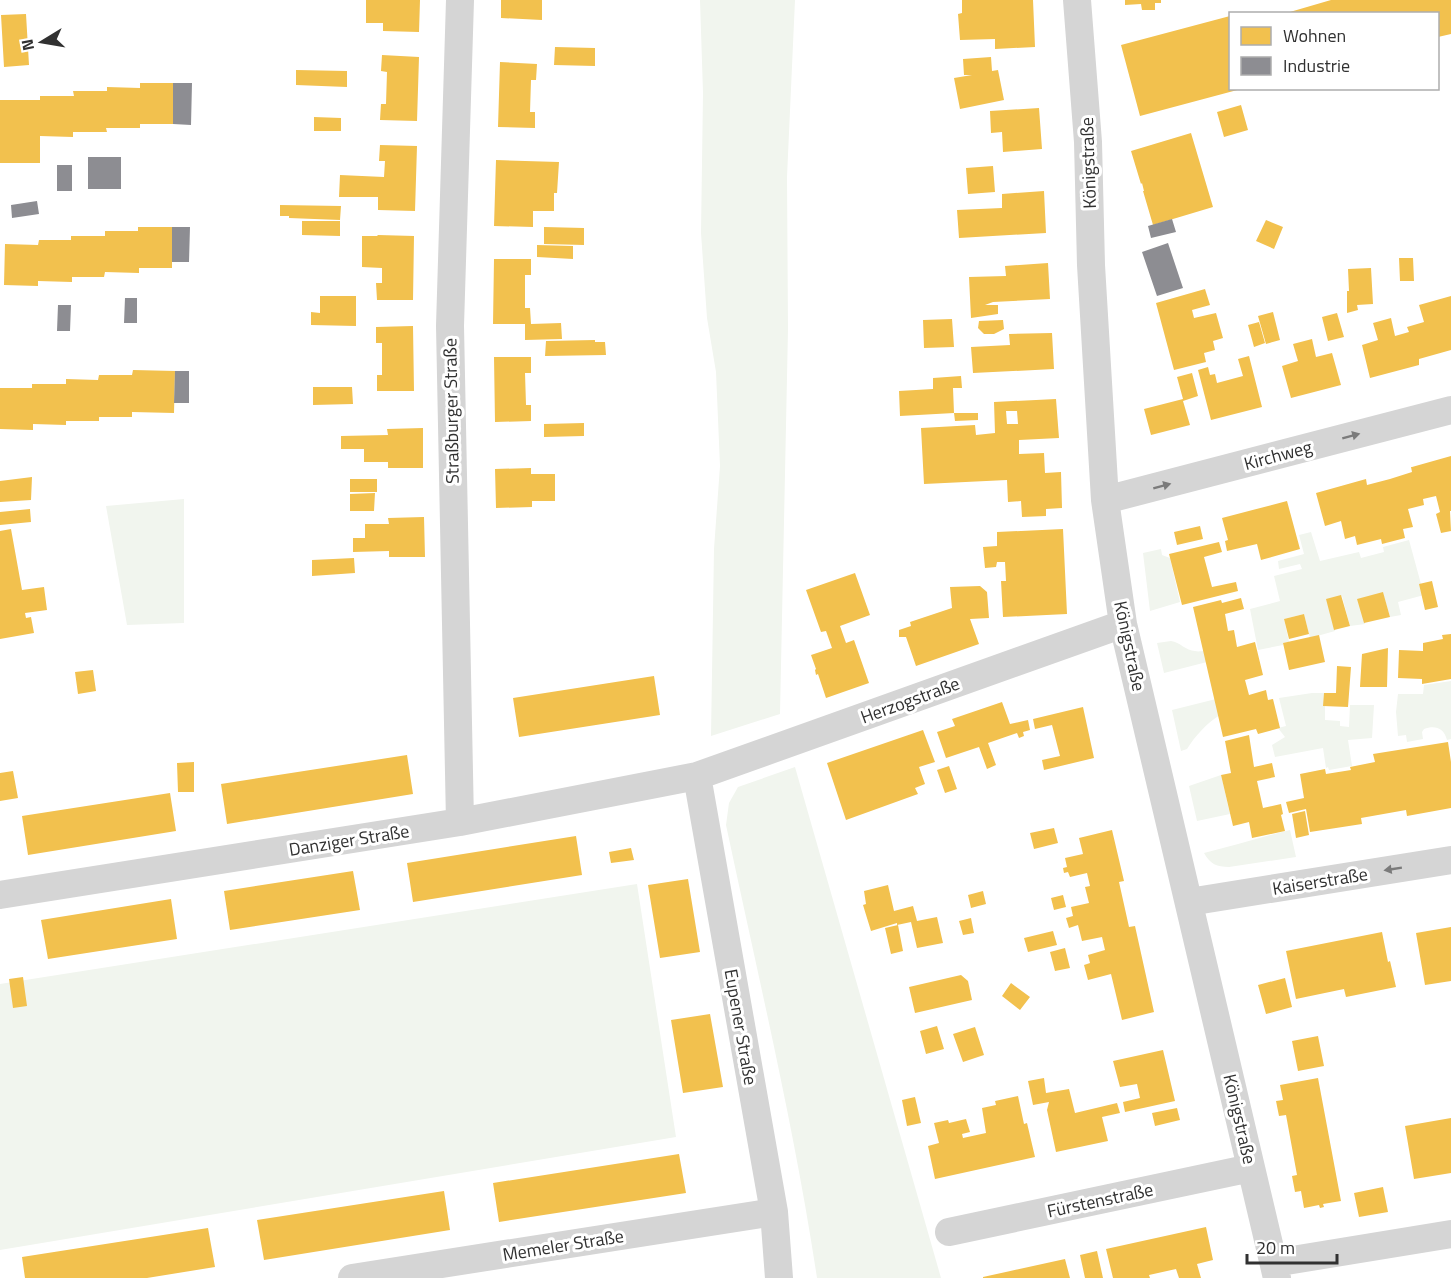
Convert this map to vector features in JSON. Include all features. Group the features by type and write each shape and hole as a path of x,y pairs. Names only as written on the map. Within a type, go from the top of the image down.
{"street":[{"name":"Straßburger Straße","path":"460,0 450,326 460,822"},
{"name":"Königstraße","path":"1077,0 1088,142 1091,265 1105,500 1123,624 1275,1270"},
{"name":"Kirchweg","path":"1105,500 1451,410"},
{"name":"Herzogstraße","path":"697,776 1123,624"},
{"name":"Danziger Straße","path":"0,895 460,822 697,776"},
{"name":"Eupener Straße","path":"697,776 774,1212 779,1278"},
{"name":"Kaiserstraße","path":"1189,902 1451,860"},
{"name":"Fürstenstraße","path":"949,1232 1251,1168"},
{"name":"Memeler Straße","path":"352,1278 774,1212"},
{"path":"1275,1270 1451,1234"}],"shaded area":[{"path":"700,0 795,0 787,177 788,329 780,714 711,736 714,549 720,466 716,372 707,318 701,233 703,93"},
{"path":"184,499 184,623 127,625 106,506"},
{"path":"1311,532 1320,561 1359,552 1361,558 1384,552 1383,547 1409,540 1424,595 1398,602 1401,615 1390,617 1383,593 1359,599 1365,624 1350,626 1342,596 1328,600 1335,631 1310,638 1304,614 1284,619 1289,642 1258,650 1250,609 1280,601 1274,576 1302,569 1300,564 1279,569 1278,561 1304,554 1299,535"},
{"path":"1161,549 1162,555 1170,558 1180,602 1150,611 1143,553"},
{"path":"1171,641 1192,651 1205,651 1207,662 1164,673 1157,643"},
{"path":"1451,681 1451,739 1447,740 1441,730 1432,727 1424,729 1423,739 1407,742 1406,735 1398,736 1396,712 1398,694 1423,694 1424,685"},
{"path":"1325,693 1325,720 1340,721 1340,726 1349,727 1350,705 1374,705 1372,738 1348,740 1352,766 1329,770 1328,767 1326,768 1323,748 1275,757 1272,745 1285,737 1278,728 1286,726 1279,698"},
{"path":"1216,699 1220,715 1202,730 1187,749 1181,751 1172,710"},
{"path":"795,767 941,1278 817,1278 787,1107 726,825 729,803 738,787"},
{"path":"1221,775 1230,814 1197,821 1189,786"},
{"path":"1290,830 1296,857 1225,867 1211,862 1204,853 1226,847"},
{"path":"637,884 676,1137 0,1250 0,984"}],"building: Wohnen":[{"path":"366,0 420,0 419,32 383,31 383,23 366,23"},
{"path":"501,0 542,0 542,20 501,18"},
{"path":"962,0 1033,0 1035,47 995,49 995,39 960,40 958,14 962,13"},
{"path":"1125,0 1161,0 1161,3 1155,3 1155,10 1142,10 1141,4 1125,5"},
{"path":"1331,0 1451,0 1451,34 1439,37 1439,12 1290,12"},
{"path":"26,14 29,65 4,67 1,15"},
{"path":"1229,16 1229,90 1237,90 1140,116 1121,45"},
{"path":"555,47 595,48 595,66 554,65"},
{"path":"382,55 419,57 417,121 380,120 381,104 386,104 387,72 381,71"},
{"path":"991,57 992,71 998,70 1004,100 960,109 954,78 972,75 964,75 963,59"},
{"path":"500,62 537,64 536,80 531,80 530,112 535,112 535,128 498,127"},
{"path":"296,70 347,71 347,87 296,85"},
{"path":"140,83 173,83 173,124 140,124 140,128 106,128 107,132 73,132 73,137 40,136 40,163 0,163 0,100 40,100 40,96 74,96 73,91 107,91 107,87 140,88"},
{"path":"1241,105 1248,130 1224,137 1217,112"},
{"path":"1039,108 1042,149 1003,152 1002,132 991,133 990,111"},
{"path":"314,117 341,118 341,131 314,131"},
{"path":"1191,133 1213,207 1153,225 1131,151"},
{"path":"380,145 417,146 415,211 378,210 378,197 339,197 340,175 384,177 385,161 379,161"},
{"path":"496,160 559,162 557,193 554,193 554,211 533,211 533,227 494,226"},
{"path":"993,166 995,192 968,194 966,168"},
{"path":"1044,191 1046,233 959,238 957,210 1002,208 1002,194"},
{"path":"280,205 341,206 340,220 280,216"},
{"path":"1266,220 1283,227 1274,249 1256,241"},
{"path":"302,221 340,221 340,236 302,235"},
{"path":"138,227 172,227 172,268 139,268 139,273 105,272 104,277 72,277 72,282 38,281 38,286 4,285 5,244 38,245 39,240 71,240 71,236 105,236 105,231 138,231"},
{"path":"544,227 584,228 584,245 544,244"},
{"path":"362,236 414,236 413,300 377,300 376,283 382,283 382,268 362,267"},
{"path":"537,245 573,246 573,259 537,257"},
{"path":"1399,258 1413,258 1414,281 1400,281"},
{"path":"494,259 531,259 531,275 525,275 525,308 530,308 531,324 561,323 562,339 525,340 525,324 493,324"},
{"path":"1048,263 1050,299 993,302 985,305 998,305 998,314 971,318 969,277 1006,276 1005,266"},
{"path":"1371,268 1373,304 1357,305 1358,310 1347,313 1348,269"},
{"path":"1205,289 1210,305 1192,310 1194,318 1216,313 1223,338 1213,341 1215,350 1204,353 1206,362 1174,370 1156,303"},
{"path":"320,296 356,296 356,326 311,325 311,312 320,313"},
{"path":"1451,296 1451,350 1419,359 1419,365 1370,378 1362,345 1378,340 1373,323 1391,318 1395,336 1409,332 1407,327 1424,322 1419,305"},
{"path":"1273,312 1280,340 1266,344 1258,316"},
{"path":"1337,313 1344,337 1328,341 1322,317"},
{"path":"952,319 954,347 924,348 923,320"},
{"path":"1003,320 1004,329 994,334 984,334 978,328 979,321"},
{"path":"1259,322 1265,343 1254,347 1248,325"},
{"path":"413,326 414,391 377,391 377,375 382,375 382,343 376,343 376,327"},
{"path":"1052,333 1054,369 973,373 971,347 1010,345 1009,334"},
{"path":"1312,339 1316,357 1332,353 1341,385 1291,398 1282,366 1298,361 1293,344"},
{"path":"595,340 595,342 605,342 606,355 545,356 546,341"},
{"path":"1249,356 1262,407 1211,420 1198,370 1208,367 1210,375 1215,374 1217,383 1243,376 1238,359"},
{"path":"494,357 531,357 531,373 525,373 526,405 531,405 531,421 495,422"},
{"path":"133,370 175,371 174,413 132,412 132,417 99,417 99,421 66,421 66,425 33,424 33,430 0,429 0,388 32,388 32,384 66,384 66,379 98,380 99,375 132,375"},
{"path":"1192,373 1198,396 1183,401 1190,425 1151,435 1144,409 1183,399 1177,377"},
{"path":"961,376 962,388 953,388 954,413 900,416 899,391 933,389 933,378"},
{"path":"313,387 352,387 353,404 313,405"},
{"path":"1056,399 1059,438 1019,440 1019,454 1044,453 1045,473 1061,472 1062,508 1046,509 1046,516 1022,517 1021,501 1008,502 1007,480 924,484 921,428 975,425 976,435 995,433 994,402","holes":["1006,411 1017,411 1018,424 1007,424"]},
{"path":"954,413 978,413 978,420 955,421"},
{"path":"584,423 584,436 544,437 544,424"},
{"path":"423,428 423,468 388,468 388,462 364,462 364,449 341,449 341,436 388,435 387,429"},
{"path":"1451,456 1451,531 1441,533 1436,514 1440,512 1436,496 1423,499 1424,505 1408,509 1413,527 1403,529 1405,538 1382,544 1381,539 1357,545 1355,536 1345,539 1341,521 1325,526 1316,493 1366,479 1367,485 1390,479 1412,472 1411,467"},
{"path":"531,468 531,474 555,474 555,501 532,501 532,507 496,508 495,469"},
{"path":"32,477 31,500 0,502 0,481"},
{"path":"350,479 377,479 377,492 350,492"},
{"path":"375,493 374,511 350,511 350,494"},
{"path":"1287,501 1300,549 1261,560 1257,544 1227,551 1225,541 1228,540 1222,518"},
{"path":"30,509 31,522 0,525 0,512"},
{"path":"424,517 425,557 389,557 389,551 353,552 353,538 365,538 365,524 389,524 388,518"},
{"path":"1200,526 1203,539 1177,545 1174,532"},
{"path":"11,529 22,590 44,587 47,610 25,613 26,618 31,617 34,633 0,639 0,531"},
{"path":"1063,529 1067,614 1003,617 1001,581 1006,581 1005,562 997,562 996,567 985,568 983,547 997,546 997,532"},
{"path":"1219,542 1222,552 1204,557 1212,587 1236,582 1238,591 1182,605 1169,554"},
{"path":"354,558 355,573 312,576 312,560"},
{"path":"855,573 870,615 840,626 846,643 854,640 869,683 826,698 818,674 816,675 811,655 832,648 826,631 821,632 806,590"},
{"path":"1432,581 1438,607 1425,610 1419,584"},
{"path":"980,586 987,592 989,618 970,619 979,644 916,666 906,637 899,637 899,630 911,626 910,622 952,608 950,587"},
{"path":"1383,592 1390,617 1364,623 1357,599"},
{"path":"1341,595 1350,626 1334,630 1326,599"},
{"path":"1241,598 1244,609 1225,614 1228,631 1234,630 1237,647 1255,642 1263,675 1245,680 1249,695 1266,690 1268,700 1273,699 1280,728 1258,734 1256,729 1223,737 1193,607"},
{"path":"1304,614 1309,634 1289,639 1284,619"},
{"path":"1451,634 1451,679 1422,684 1422,679 1398,678 1399,650 1423,651 1423,643 1443,639 1442,635"},
{"path":"1319,635 1325,662 1289,670 1283,643"},
{"path":"1388,648 1387,687 1360,687 1362,654"},
{"path":"1337,666 1351,667 1348,707 1323,706 1324,693 1336,693"},
{"path":"93,670 96,691 78,694 75,672"},
{"path":"654,676 660,715 519,737 513,698"},
{"path":"1002,702 1010,724 1028,720 1030,730 1023,732 1024,736 1019,738 1017,733 988,743 996,765 987,769 979,747 946,758 937,732 955,726 952,719"},
{"path":"1083,707 1094,758 1044,770 1042,760 1060,756 1052,725 1035,729 1033,719"},
{"path":"923,730 935,762 919,767 925,784 915,788 918,794 846,820 827,763"},
{"path":"1249,735 1254,767 1272,763 1275,777 1257,781 1263,808 1281,804 1285,831 1252,838 1249,822 1233,826 1221,775 1231,773 1225,741"},
{"path":"1448,742 1451,762 1451,808 1407,816 1406,810 1361,818 1362,824 1310,832 1306,809 1289,813 1286,802 1304,798 1300,774 1325,769 1326,774 1351,770 1350,767 1375,762 1373,754"},
{"path":"407,755 413,794 227,824 221,784"},
{"path":"194,762 194,792 178,792 177,763"},
{"path":"949,766 957,789 945,793 937,770"},
{"path":"13,771 18,798 0,801 0,773"},
{"path":"170,793 176,831 28,855 22,816"},
{"path":"1305,811 1309,835 1296,838 1292,814"},
{"path":"1054,828 1058,843 1034,849 1030,833"},
{"path":"1112,830 1124,881 1119,882 1129,927 1135,926 1154,1012 1122,1020 1111,974 1088,980 1084,965 1090,963 1088,955 1105,950 1102,937 1082,941 1078,925 1069,928 1066,918 1073,916 1071,907 1089,903 1085,887 1090,886 1087,873 1070,877 1068,872 1064,873 1063,868 1067,867 1065,858 1083,854 1079,838"},
{"path":"576,836 582,875 413,902 407,863"},
{"path":"631,848 634,860 611,863 609,852"},
{"path":"353,871 360,910 230,930 224,891"},
{"path":"688,879 700,952 660,958 648,885"},
{"path":"888,885 894,911 913,906 917,921 937,917 943,943 917,948 911,922 897,925 897,923 871,931 863,905 866,904 864,891"},
{"path":"983,891 986,904 971,908 968,895"},
{"path":"1063,895 1066,907 1054,910 1051,898"},
{"path":"171,899 177,939 48,959 41,920"},
{"path":"971,918 974,933 963,935 959,921"},
{"path":"898,925 903,951 891,954 885,928"},
{"path":"1451,927 1451,981 1425,985 1416,933"},
{"path":"1053,931 1057,945 1028,952 1024,938"},
{"path":"1382,932 1396,987 1346,997 1344,989 1296,999 1286,951"},
{"path":"1065,948 1070,968 1055,971 1050,952"},
{"path":"961,975 968,981 972,1000 915,1013 909,987"},
{"path":"23,977 27,1006 13,1008 9,979"},
{"path":"1285,978 1292,1007 1266,1014 1258,985"},
{"path":"1011,983 1030,997 1020,1010 1002,996"},
{"path":"710,1014 723,1087 683,1093 671,1020"},
{"path":"937,1026 944,1049 926,1054 920,1031"},
{"path":"975,1027 984,1055 963,1062 953,1034"},
{"path":"1318,1036 1324,1066 1298,1071 1292,1041"},
{"path":"1163,1050 1175,1101 1125,1112 1123,1102 1140,1098 1137,1084 1120,1087 1113,1061"},
{"path":"1044,1078 1046,1093 1069,1089 1075,1113 1117,1103 1120,1113 1102,1117 1108,1141 1056,1152 1047,1110 1049,1102 1033,1105 1028,1081"},
{"path":"1318,1078 1341,1201 1323,1204 1324,1207 1320,1208 1319,1205 1304,1208 1301,1191 1295,1192 1292,1176 1297,1175 1286,1115 1279,1116 1276,1101 1283,1100 1280,1085"},
{"path":"1018,1096 1035,1157 935,1179 928,1146 939,1143 934,1123 948,1120 949,1123 966,1119 970,1132 962,1134 963,1138 986,1133 982,1108 996,1105 995,1101"},
{"path":"915,1097 921,1123 907,1126 902,1100"},
{"path":"1177,1108 1180,1120 1155,1126 1152,1113"},
{"path":"1451,1118 1451,1173 1414,1179 1405,1126"},
{"path":"679,1154 686,1193 499,1222 493,1183"},
{"path":"1383,1187 1388,1212 1359,1217 1354,1193"},
{"path":"444,1191 450,1230 264,1260 257,1220"},
{"path":"1206,1227 1213,1260 1197,1264 1201,1278 1179,1278 1176,1269 1149,1275 1150,1278 1113,1278 1106,1249"},
{"path":"208,1228 215,1267 147,1278 25,1278 22,1257"},
{"path":"1097,1251 1103,1278 1085,1278 1080,1255"},
{"path":"1065,1259 1070,1278 983,1278 983,1277"}],"building: Industrie":[{"path":"173,83 192,83 191,125 173,124"},
{"path":"88,157 121,157 121,189 88,189"},
{"path":"57,165 72,165 72,191 57,191"},
{"path":"37,201 39,214 12,218 11,205"},
{"path":"1172,219 1176,232 1151,238 1148,226"},
{"path":"172,227 190,227 189,262 172,262"},
{"path":"1168,243 1183,288 1157,296 1142,252"},
{"path":"125,298 137,298 137,323 124,323"},
{"path":"58,305 71,305 70,331 57,331"},
{"path":"175,371 189,371 189,403 174,403"}]}
